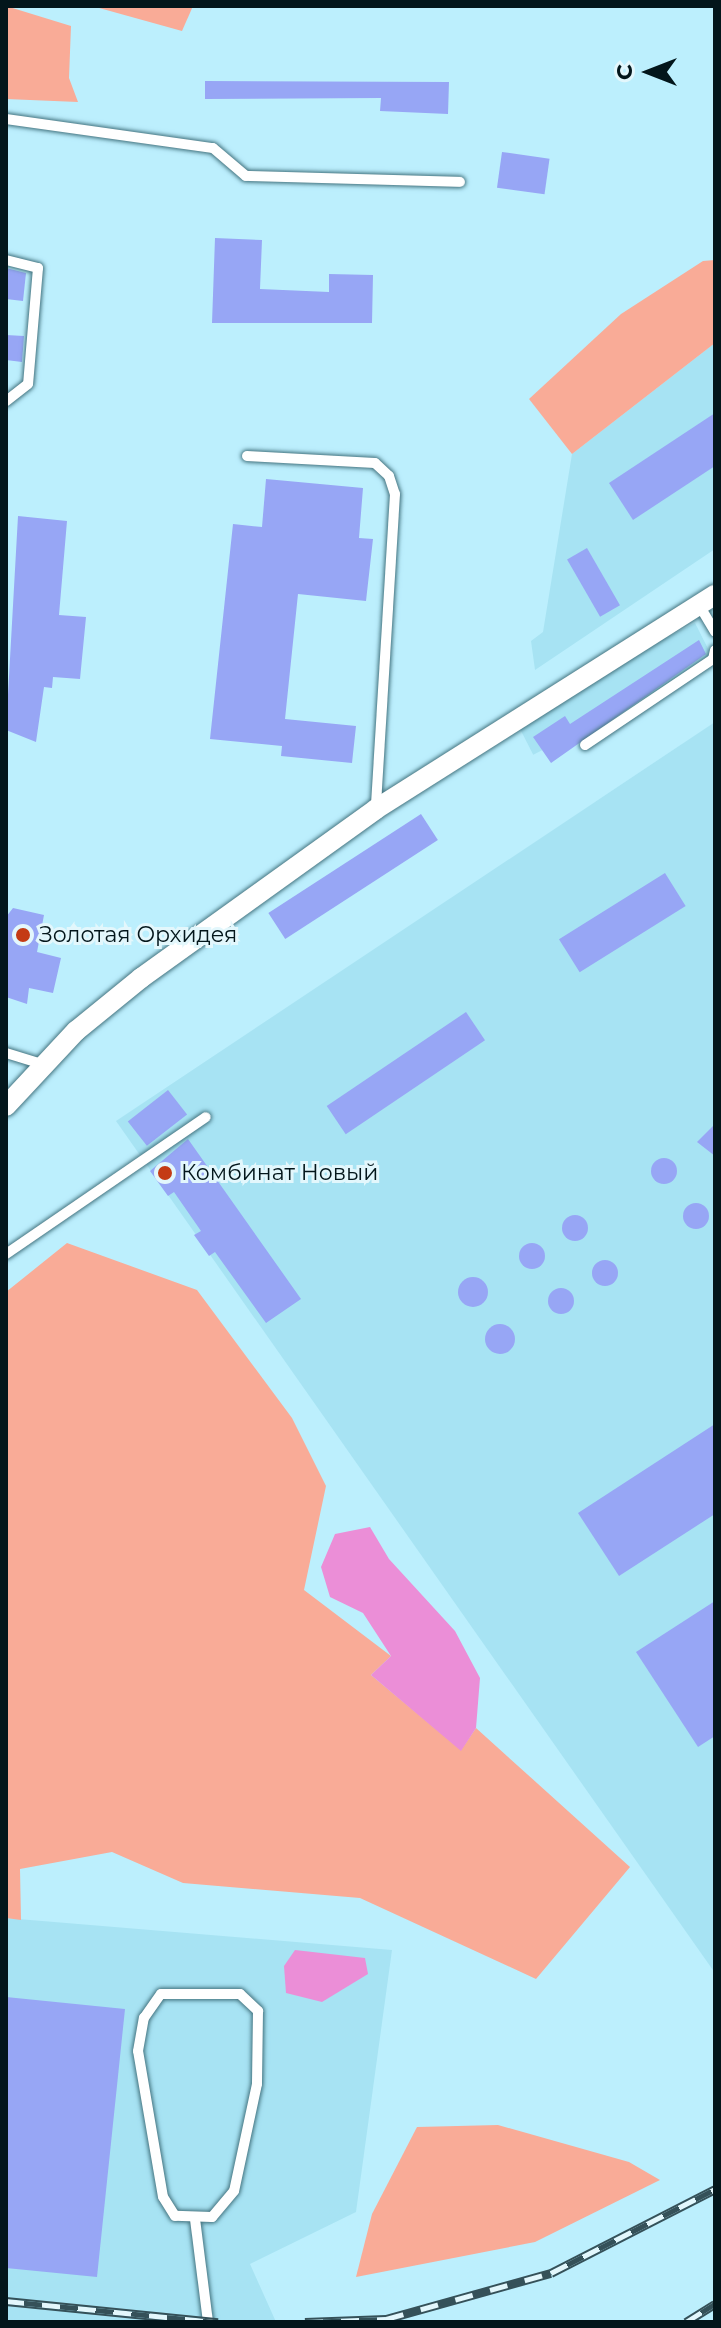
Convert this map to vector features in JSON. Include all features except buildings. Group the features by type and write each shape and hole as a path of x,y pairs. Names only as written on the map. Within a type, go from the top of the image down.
{"street":[{"path":"6,1106 45,1065 141,978 376,809 707,600"}],"lane":[{"path":"6,119 213,148 246,176 460,182"},
{"path":"6,260 38,268 28,384 6,401"},
{"path":"247,456 375,463 389,476 395,494 376,809"},
{"path":"707,600 715,632"},
{"path":"585,745 713,659 715,650"},
{"path":"6,1053 45,1065"},
{"path":"6,1254 206,1117"},
{"path":"161,1994 240,1994 258,2011 257,2084 234,2191 212,2217 195,2219 175,2216 163,2197 138,2051 144,2018 161,1994"},
{"path":"195,2219 208,2322"}],"shaded area":[{"path":"6,6 71,26 69,78 78,102 6,99"},
{"path":"92,6 193,6 182,31"},
{"path":"715,260 715,343 572,454 529,399 621,314 703,261"},
{"path":"715,343 715,549 535,670 531,641 543,632 572,454"},
{"path":"695,623 715,662 533,755 513,716"},
{"path":"715,722 715,1973 116,1121"},
{"path":"67,1243 197,1290 292,1418 326,1486 304,1590 391,1656 371,1675 461,1750 476,1728 630,1867 536,1979 360,1898 183,1883 112,1852 20,1869 21,1920 6,1918 6,1292"},
{"path":"370,1527 389,1559 455,1631 480,1678 476,1728 461,1751 371,1675 391,1656 363,1613 330,1597 321,1567 335,1534"},
{"path":"6,1918 392,1950 356,2212 250,2264 276,2322 6,2322"},
{"path":"295,1950 365,1958 368,1974 322,2002 286,1993 284,1966"},
{"path":"498,2125 629,2162 660,2180 535,2242 356,2277 372,2214 417,2127"}],"railway":[{"path":"305,2322 386,2319 551,2273 715,2189"},
{"path":"6,2301 218,2322"},
{"path":"686,2322 715,2304"}],"place":[{"name":"Золотая Орхидея","path":"23,935"},
{"name":"Комбинат Новый","path":"165,1173"}]}
